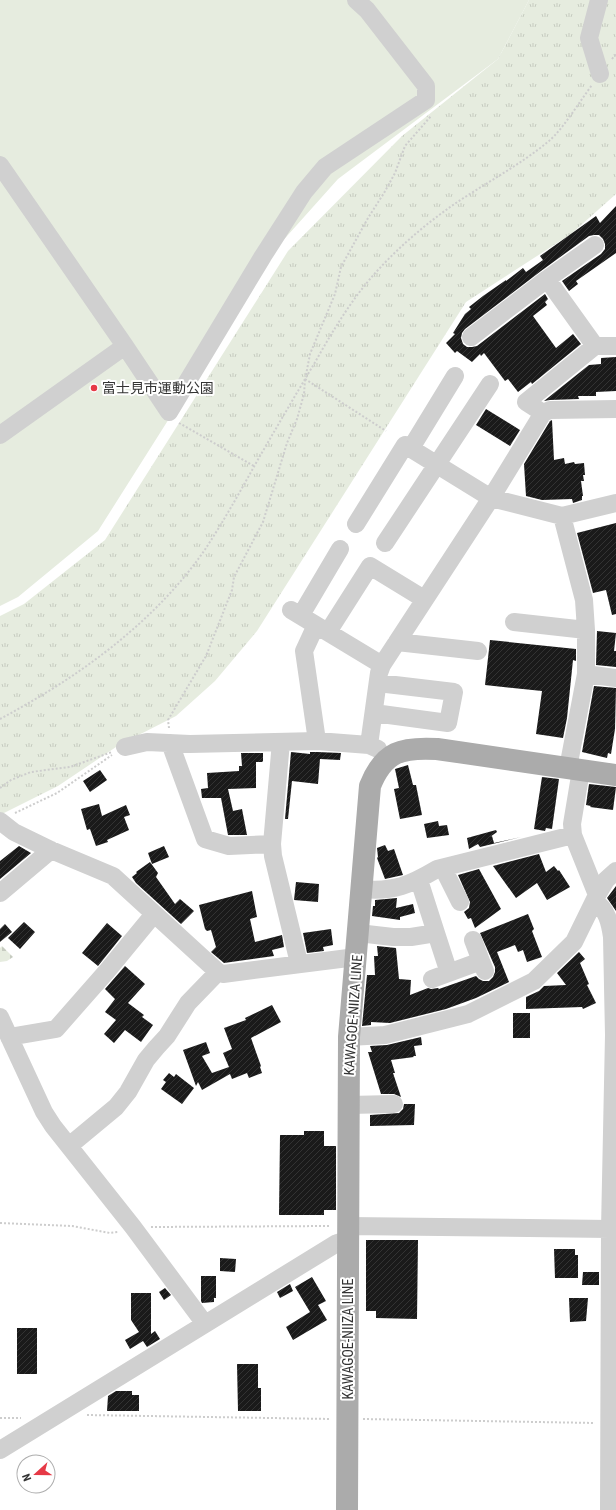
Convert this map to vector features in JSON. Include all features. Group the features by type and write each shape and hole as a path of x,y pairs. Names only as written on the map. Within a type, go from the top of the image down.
{"main road":[{"name":"KAWAGOE-NIIZA LINE","path":"347,1510 349,1037 370,786 375,773 392,755 405,750 420,748 437,749 616,775"}],"street":[{"path":"0,165 172,416 262,256 304,192 325,167 426,100 426,86 367,10 356,0"},
{"path":"599,0 589,38 600,74"},
{"path":"471,337 546,279 595,245"},
{"path":"546,279 595,346"},
{"path":"0,435 125,346"},
{"path":"543,413 526,402 595,346 616,346"},
{"path":"411,448 455,376"},
{"path":"385,544 490,384"},
{"path":"368,745 379,672 382,665 491,498 543,413 550,410 616,409"},
{"path":"356,524 405,445 491,498 562,516 616,504"},
{"path":"562,516 584,600 586,630 586,674 575,769 572,824 573,835 595,898 605,911 610,924 612,937 614,1036 610,1229 609,1510"},
{"path":"317,741 304,651 309,621 340,549"},
{"path":"309,621 370,566 424,599"},
{"path":"309,621 382,665"},
{"path":"514,622 586,630"},
{"path":"397,642 478,651"},
{"path":"586,674 616,678"},
{"path":"374,713 448,723 454,692 378,684"},
{"path":"125,747 147,742 317,741 368,745 392,755"},
{"path":"281,742 272,844 299,963"},
{"path":"170,743 205,839 229,846 272,844"},
{"path":"7,817 14,832 51,850 113,876 218,972 224,974 299,963 356,957"},
{"path":"362,890 389,890 419,880 437,869 573,835"},
{"path":"0,893 51,850"},
{"path":"443,868 460,902"},
{"path":"349,1037 385,1034 468,1014 534,981 574,942 595,898 606,880 616,871"},
{"path":"419,880 449,973"},
{"path":"9,1037 56,1029 154,914"},
{"path":"358,933 393,937 411,937 436,933"},
{"path":"432,979 449,973 482,966 473,940"},
{"path":"69,1146 116,1107 128,1092 146,1060 167,1036 188,1002 218,972"},
{"path":"0,1017 44,1112 133,1227 205,1324"},
{"path":"348,1104 394,1104"},
{"path":"0,1450 337,1243 347,1233 610,1229"}],"path":[{"path":"0,719 32,702 80,671 122,638 163,601 203,552 300,386 346,311 371,279 395,253 422,228 450,207 550,140 600,74"},
{"path":"170,743 168,720 206,656 232,590 234,577 263,522 287,443 297,419 304,394 305,379 310,354 335,294 341,267 368,218 384,193 395,172 405,146 426,124 432,114"},
{"path":"305,379 386,431"},
{"path":"172,416 254,466"},
{"path":"0,788 11,780 31,772 70,767 125,747"},
{"path":"7,817 57,793 99,763 125,747"},
{"path":"0,1223 72,1226 110,1234 124,1231 133,1227 347,1233"},
{"path":"66,1409 72,1415 609,1423"}],"green space":[{"name":"富士見市運動公園","path":"0,0 529,0 498,59 338,179 279,245 98,531 18,597 0,606"},
{"path":"529,0 616,0 616,194 571,234 466,302 257,631 215,681 176,716 119,745 58,786 0,815 0,616 24,604 105,540 288,251 402,136 498,59"},
{"path":"2,946 13,957 7,961 0,962 0,948"}],"building":[{"path":"616,206 616,253 576,281 578,284 569,291 562,281 601,254 605,249 603,239 599,235 589,236 465,329 462,333 461,338 463,344 467,347 477,346 545,294 548,299 545,302 547,305 533,316 556,348 573,334 581,344 532,384 531,382 518,392 508,379 505,381 484,353 481,356 480,354 472,362 457,351 455,353 446,343 455,334 453,333 465,314 471,309 469,307 523,268 526,272 543,260 540,256 596,216 600,223"},
{"path":"616,357 616,391 596,392 596,396 578,396 579,399 544,401 589,365 601,364 601,358"},
{"path":"486,409 520,430 510,446 476,425"},
{"path":"552,420 554,460 564,458 565,464 574,462 575,464 584,463 584,481 581,481 583,496 582,500 573,503 572,499 542,500 526,496 524,464"},
{"path":"616,523 616,614 612,615 606,590 593,593 577,533"},
{"path":"597,631 616,633 614,651 616,651 616,667 596,665"},
{"path":"490,640 576,649 576,661 573,660 567,718 563,738 536,734 542,691 485,685"},
{"path":"594,686 616,688 615,729 611,754 608,753 607,758 582,752"},
{"path":"291,752 310,754 310,752 341,753 340,760 320,759 318,784 292,781 288,819 285,819"},
{"path":"241,753 263,753 263,761 256,762 256,788 228,789 233,811 242,809 247,835 228,835 221,798 202,798 201,789 208,788 207,773 239,771 239,766 242,766"},
{"path":"408,765 413,785 416,785 422,815 400,819 394,789 399,788 395,769"},
{"path":"100,770 107,780 90,792 83,781"},
{"path":"542,777 559,779 552,829 546,828 545,831 534,829"},
{"path":"589,784 616,787 613,810 590,807 591,806 586,805"},
{"path":"99,804 102,816 126,805 130,815 124,817 129,830 107,840 108,842 96,846 90,829 87,830 81,809"},
{"path":"438,821 439,826 447,825 449,835 427,838 424,824"},
{"path":"496,830 497,832 490,837 492,836 494,843 521,837 480,847 478,844 469,849 467,838"},
{"path":"385,845 388,851 394,849 403,875 385,879 377,858 377,848"},
{"path":"19,846 31,853 0,879 0,861"},
{"path":"164,846 169,857 152,864 148,853"},
{"path":"539,854 546,872 554,866 558,871 559,870 570,887 547,900 537,883 516,898 493,866"},
{"path":"150,862 158,873 156,877 175,904 180,899 194,911 181,924 136,883 132,877 137,873 136,872"},
{"path":"479,869 501,909 475,928 471,918 468,919 464,912 469,908 470,902 458,875"},
{"path":"296,882 319,884 318,902 294,900"},
{"path":"616,886 616,911 607,898"},
{"path":"252,891 257,917 250,919 255,942 282,935 284,947 272,950 274,956 224,963 211,952 216,947 211,930 207,931 205,929 199,905"},
{"path":"397,898 396,908 413,904 415,913 400,917 400,920 372,916 375,900"},
{"path":"528,914 534,929 532,931 542,957 527,962 523,950 518,952 515,945 497,952 509,982 476,998 446,1009 390,1023 371,1022 371,1025 362,1026 367,975 375,975 374,956 378,956 377,946 396,948 399,979 411,980 410,995 428,988 439,989 476,976 483,981 489,981 493,977 495,967 480,933"},
{"path":"24,922 35,932 20,949 8,938"},
{"path":"107,923 122,936 98,966 82,953"},
{"path":"5,924 12,932 0,942 0,929"},
{"path":"331,929 333,945 323,947 324,951 307,953 303,933"},
{"path":"579,952 585,959 580,963 589,984 587,985 596,1003 583,1009 582,1007 526,1009 526,997 539,991 544,986 566,985 557,973"},
{"path":"125,966 145,984 128,1003 144,1015 142,1017 153,1025 141,1042 125,1030 114,1043 104,1034 116,1020 105,1012 115,999 105,989"},
{"path":"272,1005 281,1022 251,1038 262,1073 249,1078 247,1073 232,1079 230,1074 202,1090 198,1082 196,1086 183,1050 206,1042 210,1053 202,1056 212,1073 229,1067 223,1053 232,1049 224,1028 246,1020 245,1018"},
{"path":"513,1013 530,1013 530,1038 513,1038"},
{"path":"421,1037 422,1045 414,1046 416,1056 391,1060 395,1073 393,1073 401,1097 394,1094 381,1094 368,1052 372,1052 370,1046 387,1045"},
{"path":"169,1073 174,1077 176,1074 194,1088 182,1104 161,1089 166,1082 163,1080"},
{"path":"404,1104 415,1104 414,1125 370,1126 370,1115 399,1113 403,1109"},
{"path":"304,1131 324,1131 324,1146 336,1146 336,1210 324,1210 324,1215 279,1215 280,1135 304,1135"},
{"path":"366,1240 418,1240 417,1319 376,1318 376,1311 366,1311"},
{"path":"554,1249 575,1249 575,1255 578,1255 578,1278 555,1278"},
{"path":"220,1258 236,1259 235,1272 220,1271"},
{"path":"583,1272 599,1272 599,1285 582,1285"},
{"path":"201,1276 216,1276 216,1298 214,1298 214,1302 202,1303 201,1301"},
{"path":"312,1277 326,1301 318,1305 327,1320 293,1340 286,1327 310,1312 295,1287"},
{"path":"290,1284 293,1291 280,1298 277,1292"},
{"path":"165,1288 171,1295 164,1300 159,1292"},
{"path":"131,1293 151,1293 151,1334 155,1331 160,1339 147,1347 143,1341 130,1349 125,1340 139,1332 131,1320"},
{"path":"569,1298 588,1298 586,1321 570,1322"},
{"path":"17,1328 37,1328 37,1374 17,1374"},
{"path":"237,1364 258,1364 258,1388 261,1388 261,1411 238,1411"},
{"path":"116,1391 132,1391 132,1395 139,1395 139,1411 107,1411 108,1396"}],"place":[{"name":"富士見市運動公園","path":"94,388"}]}
